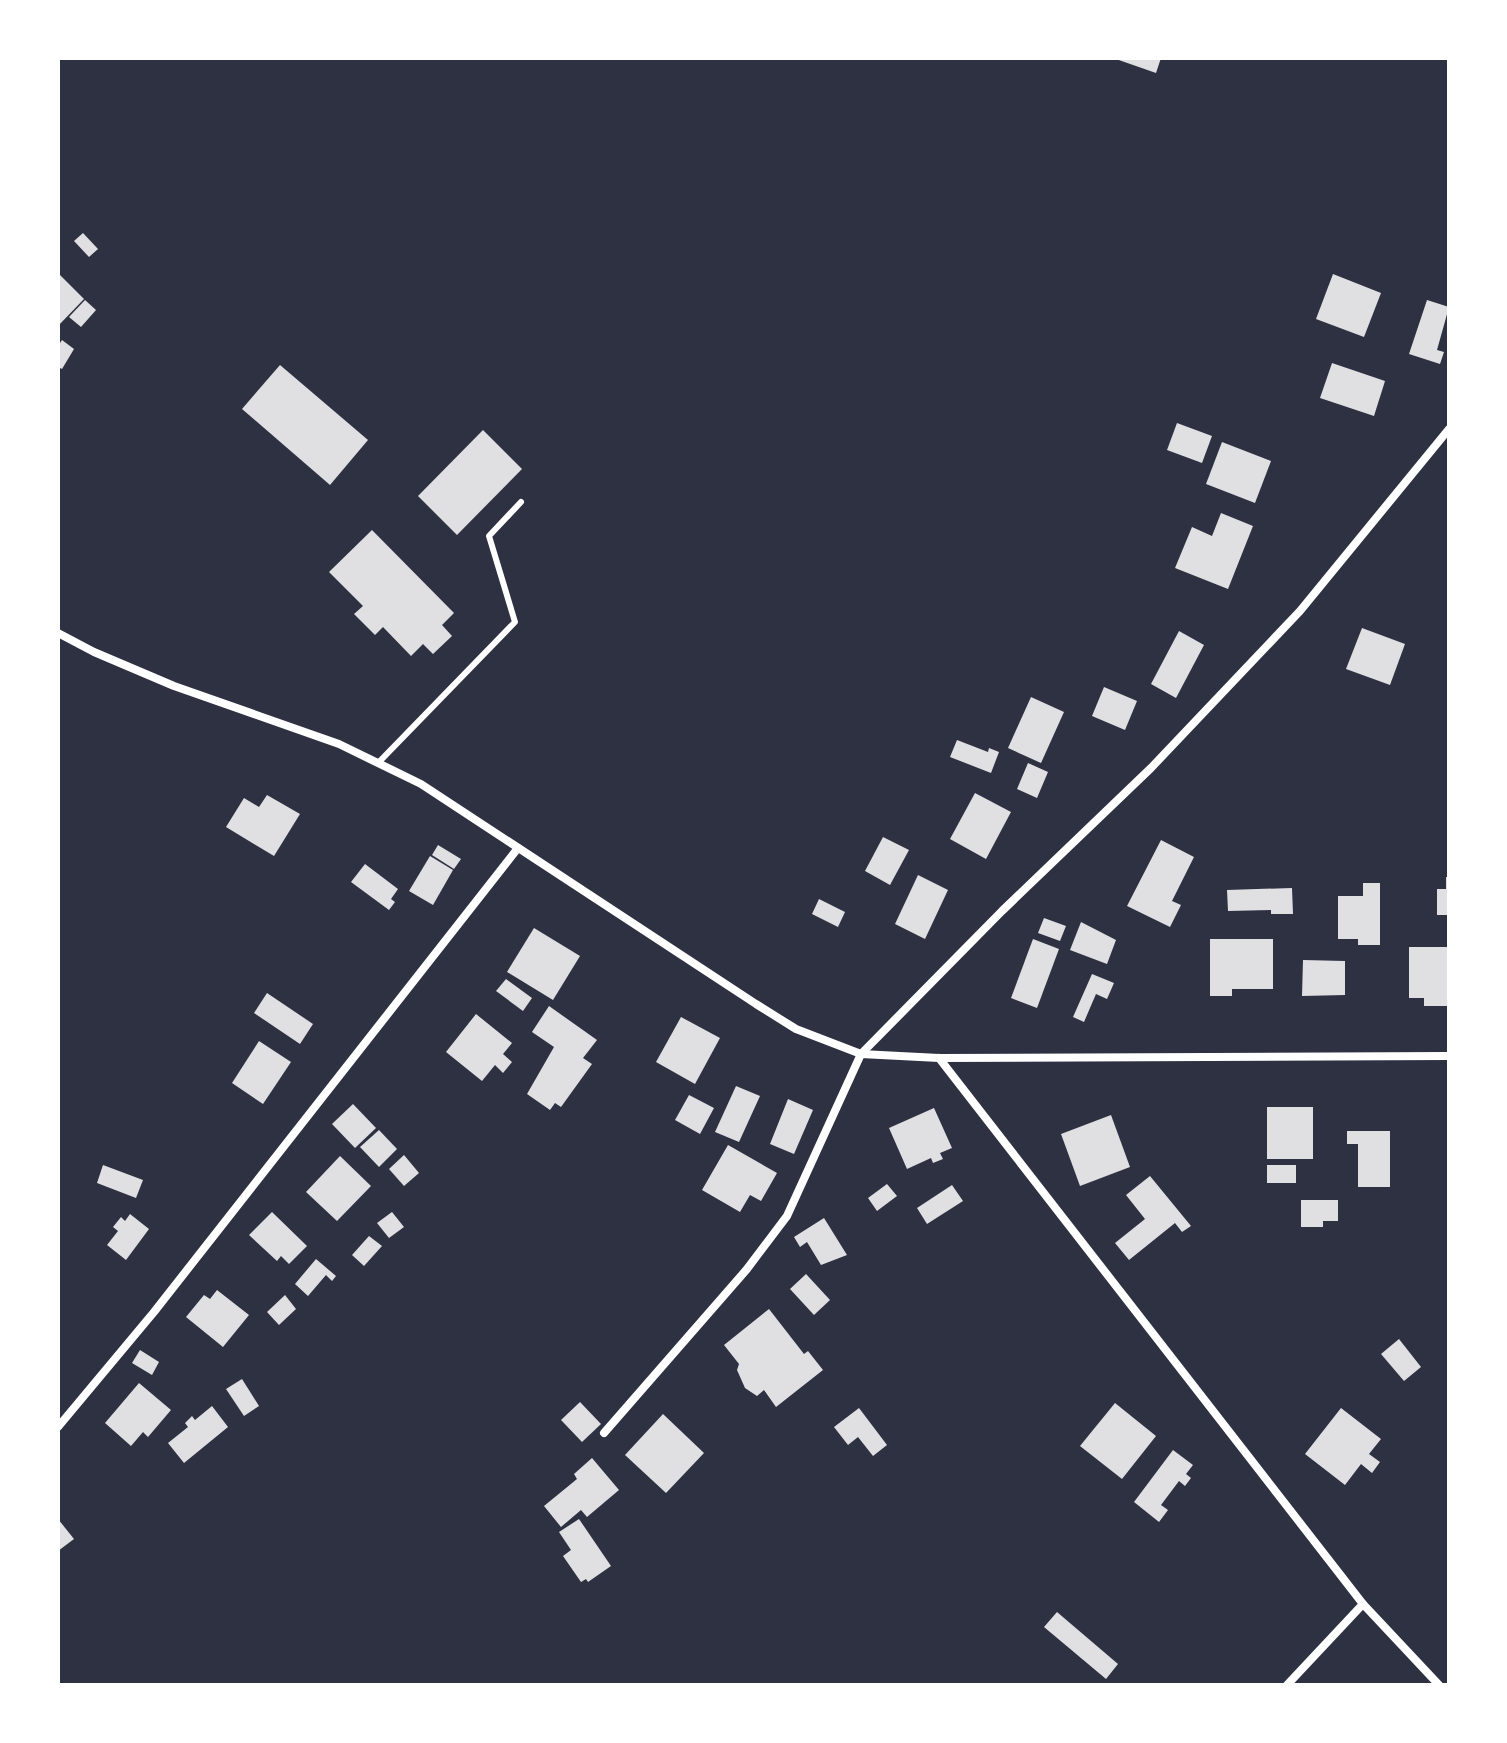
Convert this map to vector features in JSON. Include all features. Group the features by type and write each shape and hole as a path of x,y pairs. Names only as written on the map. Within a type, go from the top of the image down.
{"street":[{"path":"604,1433 747,1269 787,1216 861,1054 1002,911 1151,768 1300,611 1449,429"},
{"path":"58,633 174,686 339,744 378,763 453,803 783,1021 861,1054 939,1058 1449,1056"},
{"path":"58,1427 154,1312 518,848"},
{"path":"939,1058 1363,1604 1439,1685"},
{"path":"1287,1685 1363,1604"}],"lane":[{"path":"378,763 515,622 489,536 521,502"}],"building":[{"path":"1113,58 1161,58 1156,73"},
{"path":"83,233 98,249 89,257 74,241"},
{"path":"58,273 84,299 58,326"},
{"path":"1333,274 1381,293 1364,337 1316,319"},
{"path":"85,300 96,310 81,327 69,317"},
{"path":"1427,300 1449,307 1437,350 1444,352 1440,364 1409,354"},
{"path":"62,340 74,349 62,369 58,367 58,346"},
{"path":"1332,363 1385,381 1374,416 1320,398"},
{"path":"280,365 368,440 330,485 242,409"},
{"path":"1177,423 1212,436 1202,463 1167,450"},
{"path":"483,430 522,469 457,535 418,496"},
{"path":"1222,442 1271,461 1255,503 1206,484"},
{"path":"1221,513 1253,526 1228,589 1175,568 1192,527 1212,536"},
{"path":"372,530 454,613 442,625 452,636 433,654 423,644 411,656 383,627 375,635 354,614 363,606 329,572"},
{"path":"1362,628 1405,644 1390,685 1346,669"},
{"path":"1179,631 1204,645 1176,698 1151,684"},
{"path":"1104,687 1137,701 1125,730 1092,716"},
{"path":"1031,697 1064,712 1041,763 1008,748"},
{"path":"957,740 988,752 989,748 999,752 991,773 950,757"},
{"path":"1028,763 1048,772 1037,798 1017,789"},
{"path":"975,793 1011,812 986,859 950,839"},
{"path":"267,795 300,814 274,856 226,827 244,798 259,807"},
{"path":"883,837 909,850 890,885 865,871"},
{"path":"1161,840 1194,857 1172,901 1181,905 1170,927 1127,906"},
{"path":"438,845 461,859 454,869 432,855"},
{"path":"430,856 453,870 433,905 409,891"},
{"path":"365,864 398,889 391,899 395,902 389,910 351,882"},
{"path":"918,875 948,890 925,939 895,924"},
{"path":"1446,877 1449,877 1449,915 1437,915 1437,889 1446,889"},
{"path":"1363,883 1380,883 1380,945 1358,945 1358,939 1338,939 1338,896 1363,896"},
{"path":"1292,888 1293,914 1271,914 1271,910 1228,911 1227,890"},
{"path":"819,899 845,912 838,927 812,914"},
{"path":"1044,918 1066,926 1060,941 1038,933"},
{"path":"1081,922 1116,940 1107,964 1070,950"},
{"path":"534,928 580,956 553,1000 507,972"},
{"path":"1033,939 1059,949 1037,1008 1011,998"},
{"path":"1210,939 1273,939 1273,989 1232,989 1232,996 1210,996"},
{"path":"1409,947 1449,947 1449,1006 1424,1006 1424,998 1409,998"},
{"path":"1303,960 1345,961 1345,995 1302,996"},
{"path":"1092,974 1114,983 1107,999 1096,994 1084,1022 1073,1017"},
{"path":"506,979 532,998 523,1011 496,991"},
{"path":"267,993 313,1024 300,1044 254,1013"},
{"path":"549,1006 597,1040 583,1058 592,1064 561,1107 555,1103 550,1110 527,1094 554,1047 532,1032"},
{"path":"476,1014 512,1043 503,1054 512,1062 503,1073 495,1065 482,1081 446,1052"},
{"path":"681,1017 720,1038 695,1084 656,1062"},
{"path":"259,1041 291,1062 263,1104 232,1083"},
{"path":"736,1086 760,1096 739,1142 715,1132"},
{"path":"689,1095 714,1108 700,1134 675,1120"},
{"path":"788,1099 813,1110 794,1154 770,1144"},
{"path":"353,1104 376,1128 355,1148 332,1124"},
{"path":"1267,1107 1313,1107 1313,1159 1267,1159"},
{"path":"934,1108 952,1148 940,1153 943,1159 933,1163 931,1158 907,1169 889,1128"},
{"path":"1111,1115 1130,1167 1080,1186 1061,1134"},
{"path":"379,1130 397,1149 379,1167 360,1147"},
{"path":"1347,1131 1390,1131 1390,1187 1358,1187 1358,1144 1347,1144"},
{"path":"728,1145 777,1173 761,1201 750,1195 740,1212 702,1190"},
{"path":"404,1155 419,1173 404,1186 389,1169"},
{"path":"340,1156 371,1186 337,1221 306,1192"},
{"path":"103,1165 143,1180 136,1198 97,1183"},
{"path":"1267,1165 1296,1165 1296,1183 1267,1183"},
{"path":"1150,1176 1191,1226 1182,1232 1175,1223 1129,1260 1115,1243 1145,1219 1126,1195"},
{"path":"887,1184 897,1196 877,1211 868,1198"},
{"path":"952,1185 963,1201 927,1224 917,1208"},
{"path":"1301,1200 1338,1200 1338,1221 1323,1221 1323,1227 1301,1227"},
{"path":"272,1212 307,1246 289,1264 281,1256 277,1261 249,1235"},
{"path":"392,1212 404,1227 389,1238 377,1223"},
{"path":"130,1214 149,1229 126,1260 107,1245 118,1231 113,1227 121,1217 125,1221"},
{"path":"824,1218 847,1255 821,1265 807,1242 800,1247 794,1237"},
{"path":"369,1236 382,1246 364,1266 352,1255"},
{"path":"316,1259 336,1276 332,1281 326,1275 308,1296 295,1284"},
{"path":"806,1274 830,1300 814,1315 790,1289"},
{"path":"217,1290 249,1315 223,1347 186,1317 204,1295 210,1299"},
{"path":"285,1295 296,1309 279,1325 267,1312"},
{"path":"769,1309 804,1354 808,1351 823,1370 776,1407 764,1390 757,1396 745,1388 737,1370 739,1364 724,1345"},
{"path":"1399,1339 1421,1367 1404,1381 1381,1354"},
{"path":"140,1350 159,1362 152,1375 132,1363"},
{"path":"242,1379 259,1406 244,1416 226,1389"},
{"path":"139,1383 171,1410 148,1437 143,1432 131,1446 105,1423"},
{"path":"580,1402 601,1424 582,1442 561,1420"},
{"path":"1115,1403 1156,1436 1122,1479 1080,1446"},
{"path":"212,1406 228,1427 184,1463 168,1443 188,1427 185,1423 192,1416 195,1420"},
{"path":"859,1408 887,1445 873,1456 858,1437 848,1445 834,1427"},
{"path":"1341,1408 1381,1439 1369,1454 1380,1462 1372,1473 1361,1464 1345,1485 1305,1454"},
{"path":"663,1414 704,1453 666,1493 625,1455"},
{"path":"1173,1450 1193,1465 1186,1474 1191,1478 1185,1486 1179,1481 1161,1505 1168,1510 1159,1522 1134,1502"},
{"path":"592,1458 619,1490 587,1517 581,1510 561,1527 544,1506 577,1479 574,1474"},
{"path":"58,1519 74,1539 58,1551"},
{"path":"579,1519 611,1566 588,1582 586,1579 581,1582 563,1556 571,1550 559,1532"},
{"path":"1057,1612 1118,1664 1106,1679 1044,1627"}]}
